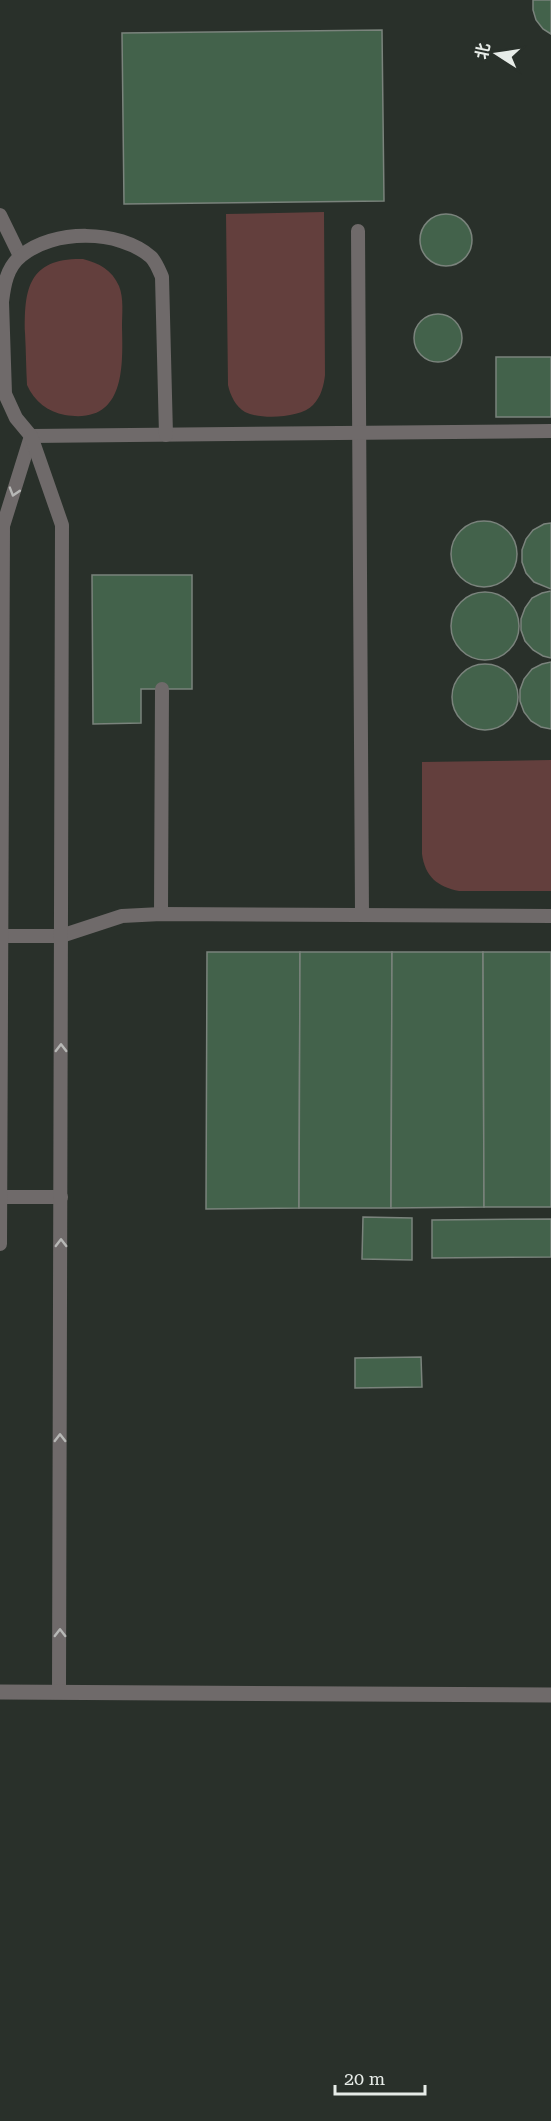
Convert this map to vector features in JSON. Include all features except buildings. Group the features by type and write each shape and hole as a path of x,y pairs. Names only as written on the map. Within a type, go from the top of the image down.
{"street":[{"path":"0,1692 551,1695"}],"lane":[{"path":"0,215 20,256"},
{"path":"358,231 362,914"},
{"path":"59,1692 62,525 31,436 16,418 5,394 3,288 8,273 20,256 46,242 78,236 93,236 122,242 151,257 158,266 162,285 166,435"},
{"path":"31,436 551,431"},
{"path":"0,1244 3,526 31,436"},
{"path":"161,914 162,689"},
{"path":"1,936 61,936 122,916 161,914 551,916"},
{"path":"0,1197 61,1197"}],"shaded area":[{"path":"324,212 325,375 322,391 313,405 300,413 270,417 252,415 239,407 228,385 226,214"},
{"path":"83,259 109,271 121,291 122,359 116,390 110,402 99,411 85,416 65,415 42,405 27,385 26,302 33,279 41,270 65,260"},
{"path":"551,760 551,891 459,891 439,884 429,875 422,854 422,762"}]}
